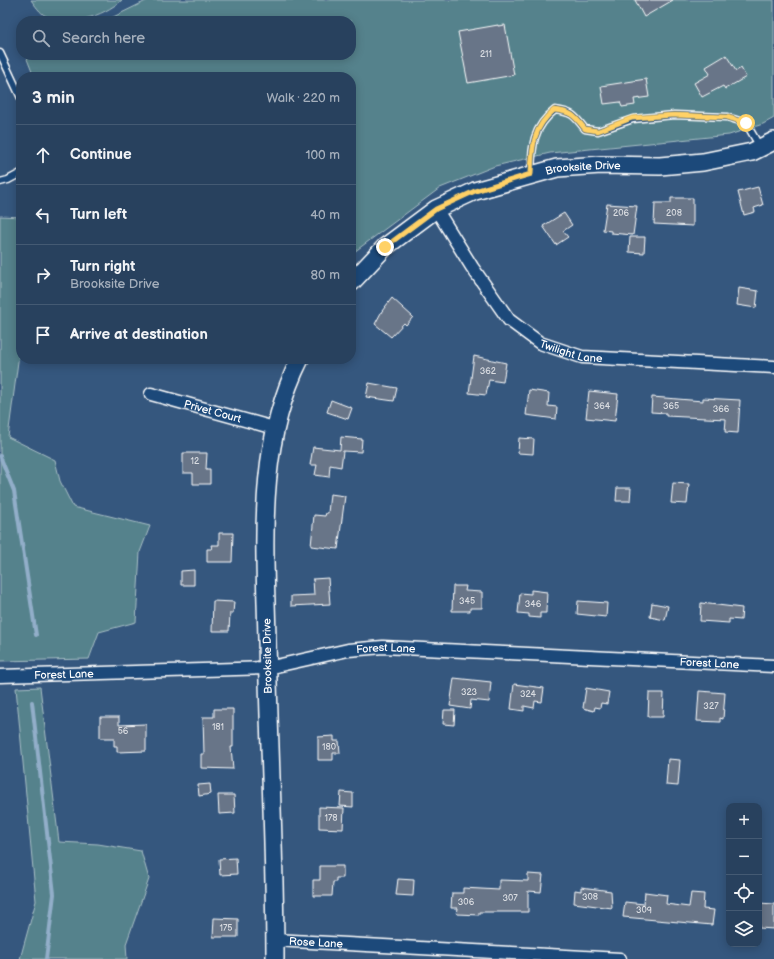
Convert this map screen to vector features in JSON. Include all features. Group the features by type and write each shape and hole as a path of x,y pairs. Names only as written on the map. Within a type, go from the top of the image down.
{"street":[{"name":"Brooksite Drive","path":"356,278 385,247 436,209 475,191 531,174 557,168 586,166 660,166 703,162 752,152 767,145"},
{"name":"Twilight Lane","path":"436,209 472,267 509,320 540,344 582,357 774,367"},
{"name":"Brooksite Drive","path":"275,959 267,668 265,491 274,428 290,380 298,364"},
{"name":"Privet Court","path":"150,394 274,428"},
{"name":"Forest Lane","path":"0,676 267,668 348,650 383,647 774,666"},
{"name":"Rose Lane","path":"275,940 620,959"}],"lane":[{"path":"0,53 16,87"},
{"path":"531,174 533,142 543,119 554,110 568,112 576,117 585,129 598,131 632,118 674,115 727,117 746,123 767,145"},
{"path":"0,182 16,176"}],"green space":[{"path":"31,0 122,0 105,11 92,16 46,16"},
{"path":"148,0 774,0 774,118 763,124 729,135 550,153 495,166 440,188 356,251 356,72 32,72 27,60 356,60 356,16 115,16"},
{"path":"0,216 16,217 16,364 18,364 8,437 55,460 60,481 73,507 150,526 140,552 136,622 99,632 89,659 0,661"},
{"path":"40,687 59,842 98,844 141,851 149,879 126,944 127,959 20,959 36,901 16,688"}],"building":[{"path":"635,0 673,0 644,17"},
{"path":"505,25 514,75 468,83 458,32"},
{"path":"726,55 736,71 741,68 746,77 725,89 723,86 702,97 694,83 710,74 706,67"},
{"path":"646,79 649,97 634,99 635,105 622,107 620,102 604,104 601,86"},
{"path":"758,187 763,205 754,208 755,212 744,215 738,192"},
{"path":"671,198 693,198 693,226 654,224 655,203 671,203"},
{"path":"607,204 637,206 633,235 611,233 611,231 603,230"},
{"path":"564,213 572,225 563,231 568,237 556,245 543,226"},
{"path":"630,237 645,237 644,253 629,252"},
{"path":"739,288 758,291 756,308 737,305"},
{"path":"392,298 413,317 406,325 404,323 391,337 375,324 382,311"},
{"path":"474,356 506,363 503,382 489,380 486,395 469,393"},
{"path":"369,383 397,388 394,401 366,397"},
{"path":"529,390 549,393 548,406 557,407 556,419 526,415"},
{"path":"589,391 618,394 615,421 586,418"},
{"path":"652,397 703,401 703,398 740,400 738,433 725,432 726,419 666,416 666,413 651,412"},
{"path":"331,400 352,408 348,419 327,412"},
{"path":"341,437 362,439 361,452 343,451 341,467 330,465 329,477 315,475 317,465 310,465 313,447 340,450"},
{"path":"519,438 534,439 533,454 518,453"},
{"path":"183,453 207,453 206,469 210,469 210,484 193,484 193,473 183,473"},
{"path":"673,483 689,484 687,504 671,503"},
{"path":"617,488 631,488 630,501 616,501"},
{"path":"330,494 345,496 338,549 311,546 314,515 325,516 326,513 328,513"},
{"path":"219,533 233,533 232,562 207,562 207,549 212,549 211,545 219,545"},
{"path":"194,570 194,585 181,585 181,571"},
{"path":"328,578 330,604 291,606 291,596 314,595 313,579"},
{"path":"453,586 466,586 465,591 482,592 482,608 470,608 470,611 452,611"},
{"path":"531,590 547,592 546,613 540,613 540,618 529,617 529,614 518,613 520,593 531,594"},
{"path":"213,601 234,602 233,613 230,613 229,631 212,631"},
{"path":"578,601 607,603 606,617 577,614"},
{"path":"652,603 668,606 665,620 650,617"},
{"path":"701,603 742,608 741,620 729,619 729,623 700,621"},
{"path":"454,678 491,682 489,702 471,700 470,709 450,706"},
{"path":"514,684 544,688 542,702 535,701 534,708 524,706 524,711 511,709"},
{"path":"586,688 609,692 607,704 601,703 600,708 595,707 594,711 583,708"},
{"path":"699,691 725,693 723,719 720,718 720,722 697,721"},
{"path":"649,693 664,693 663,717 648,717"},
{"path":"214,709 233,709 233,747 231,747 233,769 201,768 201,754 204,754 203,717 214,717"},
{"path":"444,710 455,710 454,725 443,724"},
{"path":"100,717 119,717 119,725 146,724 146,751 117,752 117,746 114,746 114,738 100,738"},
{"path":"334,736 334,741 339,741 340,753 333,753 333,760 318,760 318,737"},
{"path":"668,759 680,760 678,786 666,785"},
{"path":"210,784 211,794 199,796 198,785"},
{"path":"341,792 353,793 353,807 340,806"},
{"path":"218,795 234,795 235,813 219,814"},
{"path":"319,807 344,808 343,829 319,828"},
{"path":"236,858 237,874 220,875 219,859"},
{"path":"320,866 343,866 343,878 336,878 336,882 333,882 332,896 313,896 313,880 320,880"},
{"path":"528,874 543,875 541,892 528,891 528,912 479,912 479,915 457,914 458,908 451,908 452,893 463,893 463,888 499,890 499,880 528,881"},
{"path":"398,879 414,880 413,896 396,895"},
{"path":"581,887 611,891 612,908 574,903 575,890 581,891"},
{"path":"645,892 667,895 666,904 689,907 691,893 704,894 703,909 714,910 712,925 623,917 625,902 644,904"},
{"path":"762,903 774,904 774,929 762,928"},
{"path":"214,918 238,919 238,937 213,937"}],"waterway":[{"path":"0,456 14,491 36,635"},
{"path":"32,702 54,894 46,959"}],"route":[{"path":"385,247 436,209 475,191 531,174 533,142 543,119 554,110 568,112 576,117 585,129 598,131 632,118 674,115 727,117 746,123"}]}
